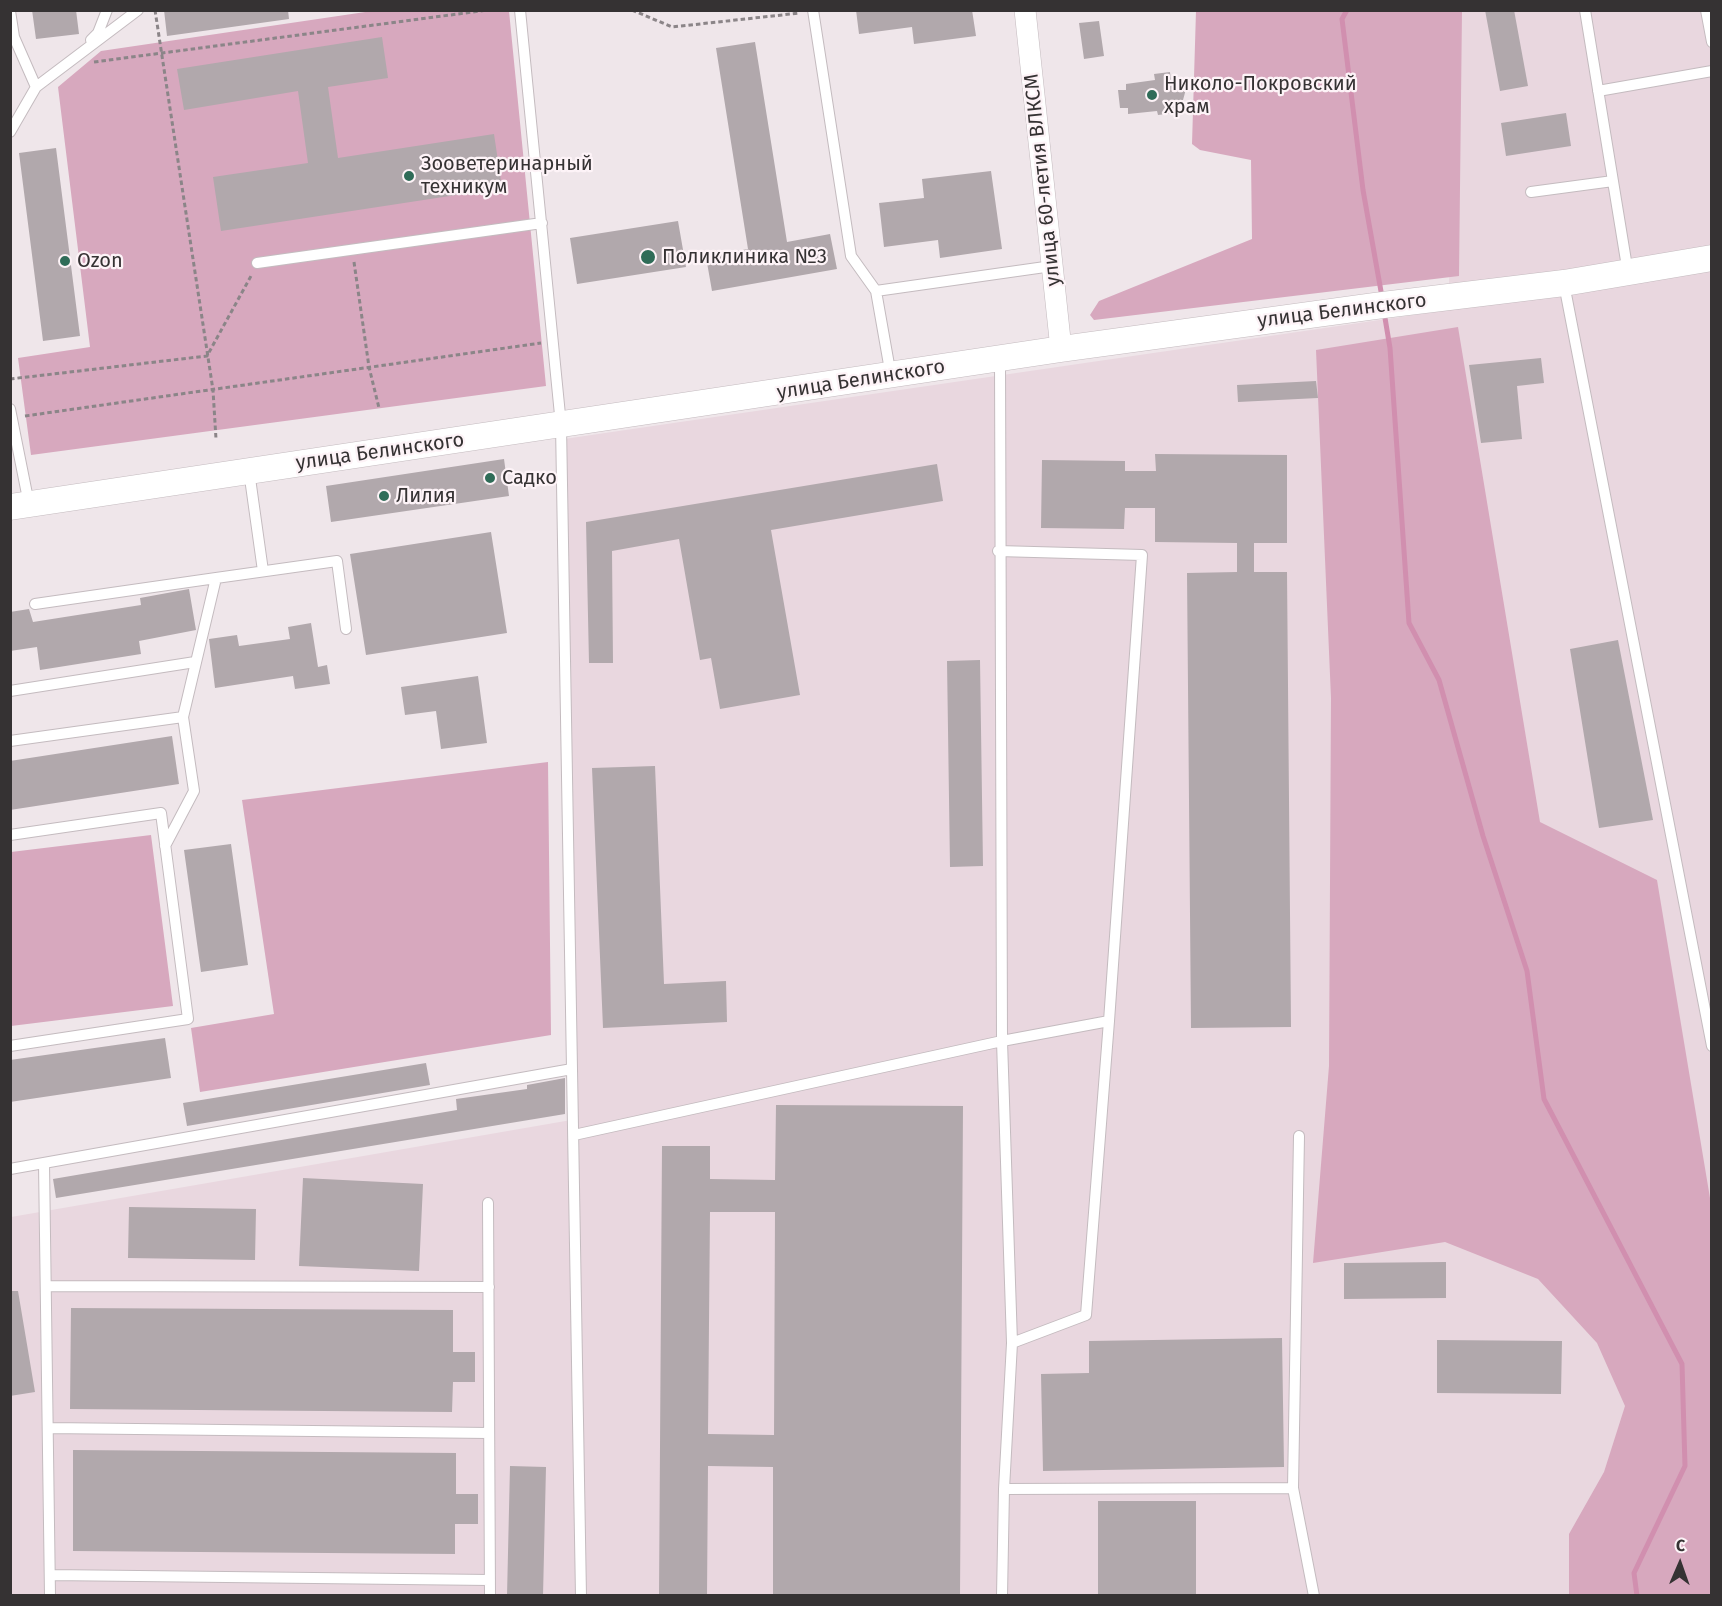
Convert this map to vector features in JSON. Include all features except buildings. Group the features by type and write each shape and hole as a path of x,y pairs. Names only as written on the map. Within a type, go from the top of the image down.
{"street":[{"name":"улица 60-летия ВЛКСМ","path":"1025,10 1061,349"},
{"name":"улица Белинского","path":"20,506 1061,349 1384,304 1564,283 1712,258"}],"lane":[{"path":"10,132 36,87 98,33 107,10"},
{"path":"36,87 138,10"},
{"path":"520,10 561,425 581,1596"},
{"path":"1585,10 1628,273"},
{"path":"1706,10 1712,42"},
{"path":"10,11 12,37 36,87"},
{"path":"813,11 851,256 876,291 891,376"},
{"path":"1598,91 1712,71"},
{"path":"1531,192 1613,181"},
{"path":"257,263 542,224"},
{"path":"876,291 1052,267"},
{"path":"1564,283 1712,1046"},
{"path":"1000,359 998,551 1002,1041 1012,1343 1004,1489 1002,1596"},
{"path":"11,411 20,506"},
{"path":"249,471 263,571"},
{"path":"998,551 1142,555 1086,1315 1012,1343"},
{"path":"35,604 337,561 346,629"},
{"path":"165,846 194,791 183,717 216,578"},
{"path":"10,691 195,662"},
{"path":"10,741 183,717"},
{"path":"10,835 161,813 188,1019 10,1046"},
{"path":"574,1135 1002,1041 1109,1021"},
{"path":"10,1169 572,1069"},
{"path":"1299,1136 1293,1488 1314,1596"},
{"path":"44,1163 50,1596"},
{"path":"488,1203 490,1596"},
{"path":"46,1286 489,1287"},
{"path":"48,1428 489,1433"},
{"path":"1004,1489 1293,1488"},
{"path":"50,1575 490,1580"}],"path":[{"path":"155,10 213,390 216,439"},
{"path":"65,66 488,10"},
{"path":"632,10 672,27 813,11"},
{"path":"352,250 369,367 379,408"},
{"path":"207,356 257,263"},
{"path":"11,411 26,417 554,341"},
{"path":"10,379 207,356"}],"shaded area":[{"path":"372,11 509,11 546,386 31,455 18,358 90,347 58,87 101,51"},
{"path":"1196,11 1462,11 1459,276 1094,320 1090,315 1099,301 1252,239 1251,160 1200,150 1192,144"},
{"path":"1459,11 1711,11 1711,1595 11,1596 11,1217 577,1119 564,439 1448,310"},
{"path":"1458,327 1540,822 1657,880 1711,1204 1711,1595 1569,1595 1569,1534 1604,1472 1625,1406 1597,1343 1538,1279 1445,1242 1313,1263 1329,1066 1331,698 1316,350"},
{"path":"548,762 551,1035 200,1092 191,1028 274,1014 242,800"},
{"path":"151,835 173,1006 11,1026 11,852"}],"waterway":[{"path":"1347,10 1342,19 1363,190 1382,297"},
{"path":"1384,312 1390,348 1409,623 1439,680 1483,836 1527,971 1544,1099 1682,1364 1685,1466 1634,1573 1637,1596"}],"place":[{"name":"Николо-Покровский храм","path":"1152,95"},
{"name":"Зооветеринарный техникум","path":"409,176"},
{"name":"Поликлиника №3","path":"648,257"},
{"name":"Ozon","path":"65,261"},
{"name":"Садко","path":"490,478"},
{"name":"Лилия","path":"384,496"}]}
